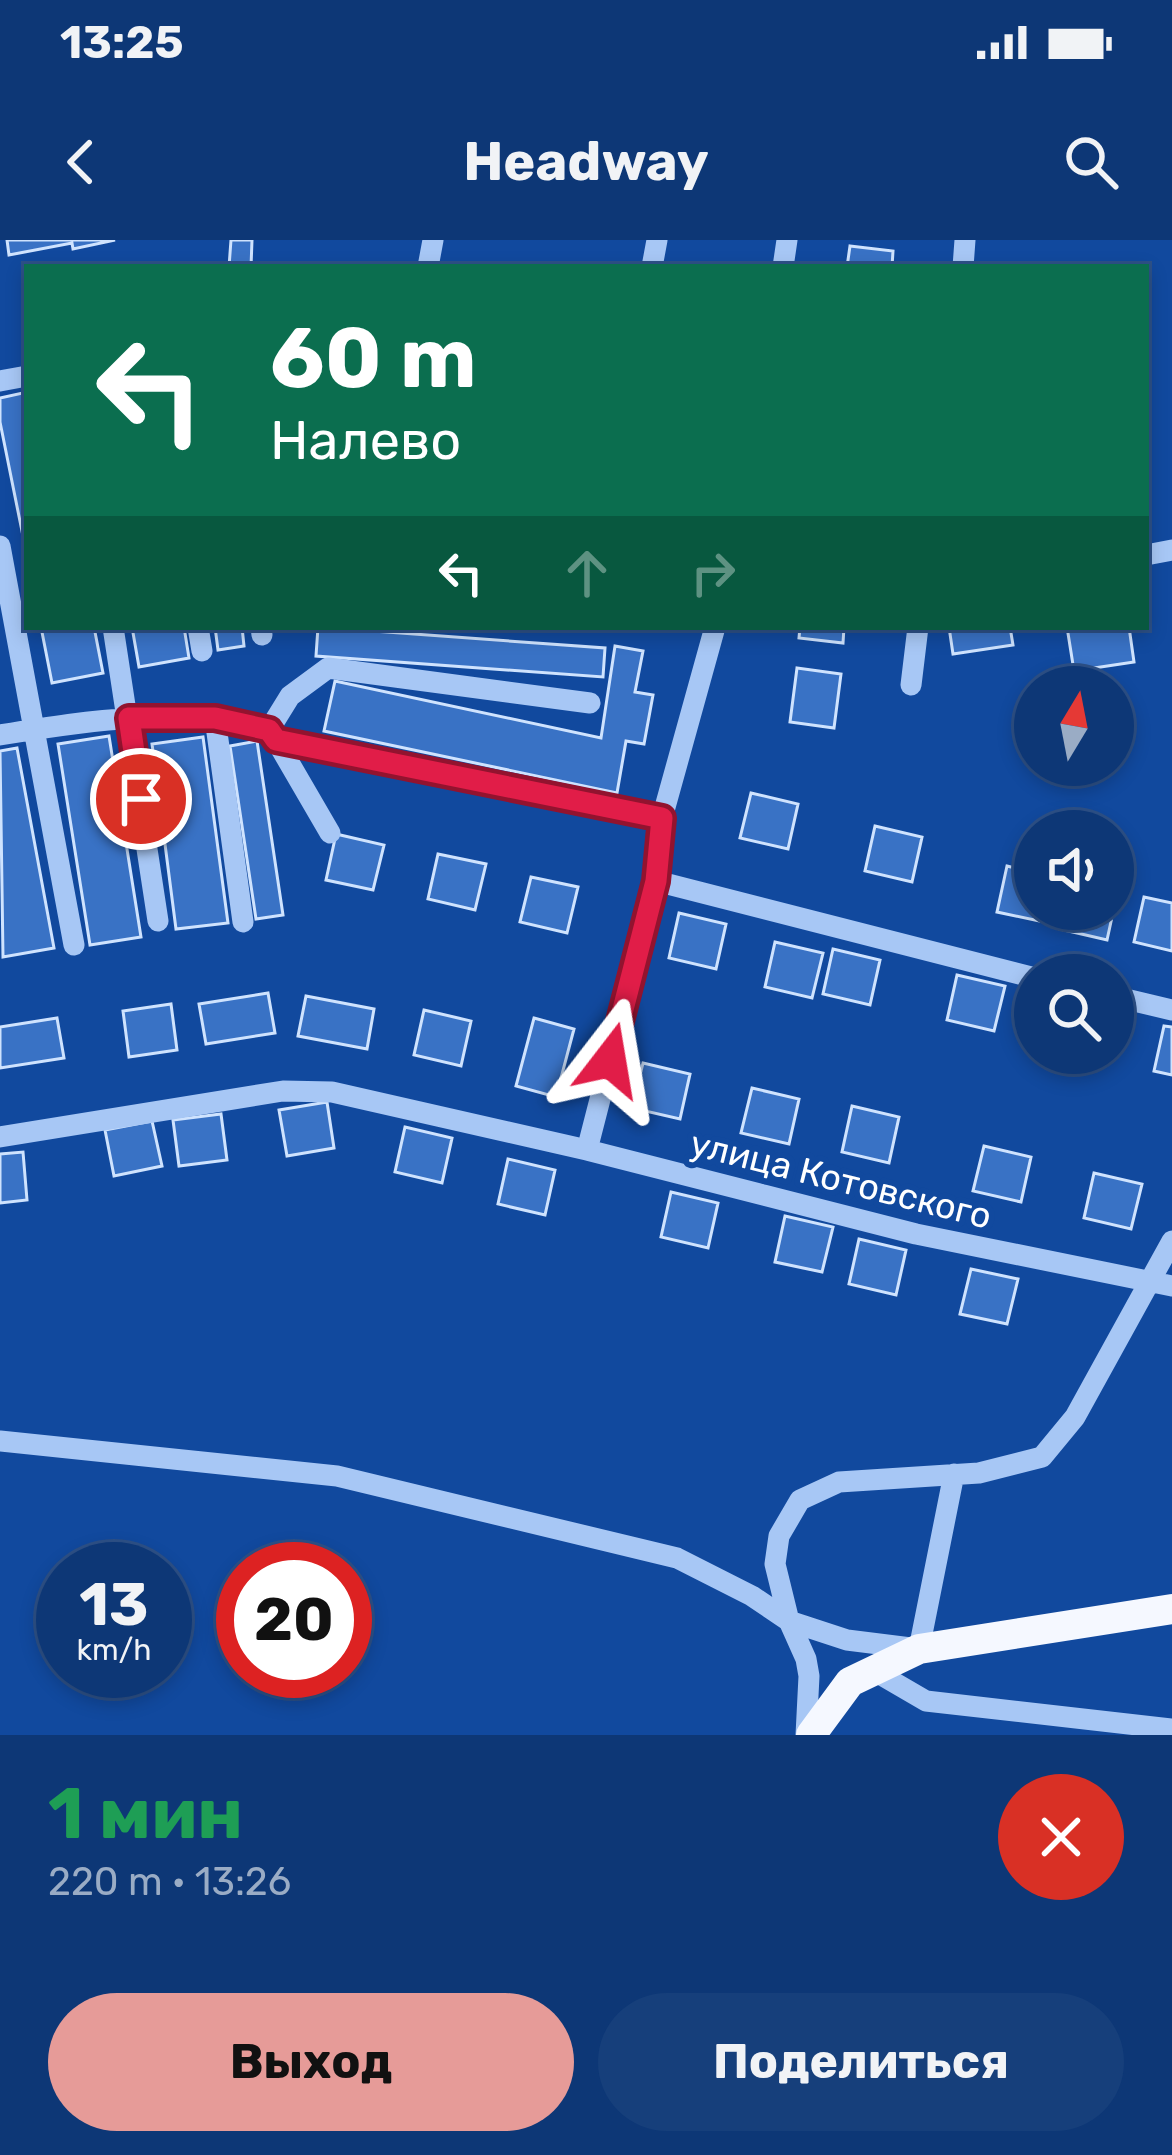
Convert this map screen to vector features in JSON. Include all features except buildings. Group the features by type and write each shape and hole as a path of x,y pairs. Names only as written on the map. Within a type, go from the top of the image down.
{"main road":[{"path":"808,1735 850,1682 919,1649 1172,1609"}],"lane":[{"path":"0,546 74,945"},
{"path":"114,630 158,921"},
{"path":"198,630 202,652"},
{"path":"586,1150 656,881 662,818 714,630"},
{"path":"911,685 918,630"},
{"path":"273,735 290,697 328,668 590,703"},
{"path":"0,735 129,718 215,718 273,735 662,818"},
{"path":"215,718 243,922"},
{"path":"273,735 330,833"},
{"path":"656,881 1014,973"},
{"path":"1134,1002 1172,1010"},
{"name":"улица Котовского","path":"0,1137 105,1117 299,1091 332,1092 586,1150 916,1234 1172,1286"},
{"path":"808,1735 806,1660 789,1621 775,1564 779,1536 800,1500 839,1482 979,1473 1042,1457 1075,1418 1172,1241"},
{"path":"0,1441 337,1477 677,1558 752,1596 789,1621 847,1640 919,1649 954,1474"},
{"path":"872,1669 926,1701 1172,1729"}],"route":[{"path":"141,799 129,718 215,718 269,730 276,740 662,818 656,881 610,1060"}]}
